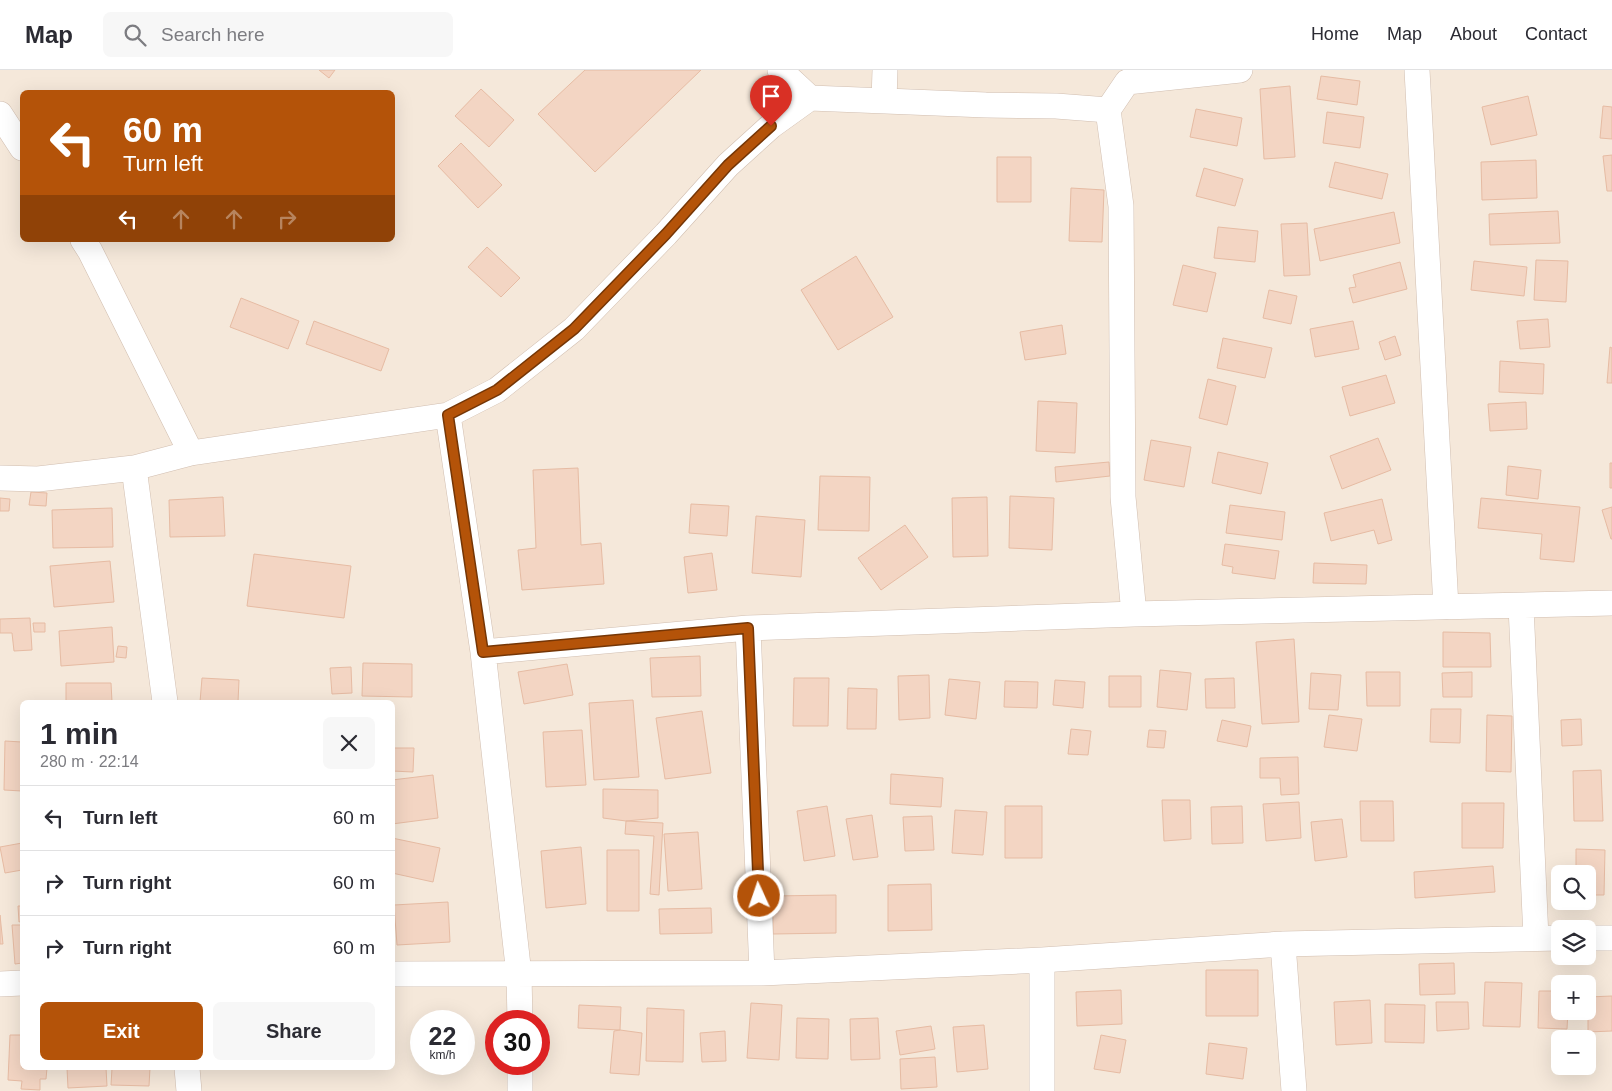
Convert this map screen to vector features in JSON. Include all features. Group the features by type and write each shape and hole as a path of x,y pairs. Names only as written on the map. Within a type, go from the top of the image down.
{"street":[{"path":"780,70 810,98"},
{"path":"884,101 885,70"},
{"path":"1134,614 1123,497 1121,206 1108,110 1127,76 1240,70"},
{"path":"1418,70 1446,607"},
{"path":"0,478 38,479 134,468 191,453 448,415 497,390 574,329 666,234 728,165 771,126 810,98 1056,106 1108,110"},
{"path":"0,114 20,145"},
{"path":"84,242 191,453"},
{"path":"448,415 483,652 519,975 520,1010"},
{"path":"134,468 165,700"},
{"path":"483,652 748,628 1134,614 1612,603"},
{"path":"1521,606 1536,938"},
{"path":"748,628 762,973"},
{"path":"395,974 762,973 1042,960 1283,944 1551,938"},
{"path":"1596,938 1612,938"},
{"path":"1283,944 1294,1091"},
{"path":"1042,960 1042,1091"},
{"path":"0,984 20,983"},
{"path":"187,1070 189,1091"},
{"path":"520,1075 520,1091"}],"shaded area":[{"path":"0,70 1612,70 1612,1091 0,1091"}],"building":[{"path":"319,70 335,70 329,78"},
{"path":"585,70 701,70 595,172 538,114"},
{"path":"1321,76 1360,81 1357,105 1317,99"},
{"path":"1290,86 1295,157 1264,159 1260,89"},
{"path":"481,89 514,120 489,147 455,116"},
{"path":"1528,96 1537,135 1491,145 1482,107"},
{"path":"1603,106 1612,107 1612,139 1600,138"},
{"path":"1196,109 1242,118 1237,146 1190,137"},
{"path":"1327,112 1364,117 1360,148 1323,143"},
{"path":"461,143 502,185 478,208 438,166"},
{"path":"1612,155 1612,191 1607,191 1603,156"},
{"path":"997,157 1031,157 1031,202 997,202"},
{"path":"1536,160 1537,198 1482,200 1481,162"},
{"path":"1335,162 1388,174 1382,199 1329,187"},
{"path":"1204,168 1243,179 1235,206 1196,196"},
{"path":"1071,188 1104,190 1102,242 1069,241"},
{"path":"1558,211 1560,243 1490,245 1489,214"},
{"path":"1394,212 1400,243 1320,261 1314,229"},
{"path":"1307,223 1310,275 1284,276 1281,224"},
{"path":"1218,227 1258,231 1255,262 1214,258"},
{"path":"487,247 520,278 501,297 468,267"},
{"path":"856,256 893,317 838,350 801,290"},
{"path":"1536,260 1568,261 1566,302 1534,300"},
{"path":"1474,261 1527,267 1524,296 1471,290"},
{"path":"1400,262 1407,289 1353,303 1349,288 1356,287 1353,275"},
{"path":"1183,265 1216,273 1207,312 1173,305"},
{"path":"1269,290 1297,296 1291,324 1263,318"},
{"path":"241,298 299,321 288,349 230,327"},
{"path":"1548,319 1550,347 1520,349 1517,321"},
{"path":"314,321 389,349 381,371 306,344"},
{"path":"1353,321 1359,349 1315,357 1310,329"},
{"path":"1062,325 1066,354 1025,360 1020,332"},
{"path":"1395,336 1401,355 1385,360 1379,342"},
{"path":"1223,338 1272,348 1265,378 1217,368"},
{"path":"1610,347 1612,348 1612,383 1607,383"},
{"path":"1500,361 1544,364 1543,394 1499,392"},
{"path":"1386,375 1395,403 1350,416 1342,387"},
{"path":"1208,379 1236,386 1227,425 1199,418"},
{"path":"1038,401 1077,403 1075,453 1036,451"},
{"path":"1526,402 1527,429 1490,431 1488,404"},
{"path":"1378,438 1391,470 1342,489 1330,456"},
{"path":"1151,440 1191,447 1184,487 1144,480"},
{"path":"1218,452 1268,463 1261,494 1212,483"},
{"path":"1109,462 1110,476 1056,482 1055,467"},
{"path":"1610,463 1612,463 1612,488 1610,488"},
{"path":"1508,466 1541,470 1538,499 1506,495"},
{"path":"578,468 581,545 601,543 604,584 522,590 518,550 536,548 533,470"},
{"path":"820,476 870,477 869,531 818,530"},
{"path":"31,492 47,493 46,506 29,505"},
{"path":"1010,496 1054,498 1052,550 1009,548"},
{"path":"223,497 225,536 170,537 169,500"},
{"path":"987,497 988,556 953,557 952,498"},
{"path":"0,498 10,499 9,511 0,511"},
{"path":"1481,498 1580,507 1574,562 1540,559 1542,534 1478,528"},
{"path":"1382,499 1392,540 1378,544 1374,530 1331,541 1324,513"},
{"path":"691,504 729,506 727,536 689,533"},
{"path":"1230,505 1285,512 1282,540 1226,533"},
{"path":"1612,507 1612,539 1611,539 1602,510"},
{"path":"112,508 113,547 53,548 52,510"},
{"path":"756,516 805,520 801,577 752,573"},
{"path":"905,525 928,557 881,590 858,558"},
{"path":"1225,544 1279,551 1275,579 1232,573 1233,567 1222,565"},
{"path":"712,553 717,590 688,593 684,557"},
{"path":"254,554 351,566 344,618 247,606"},
{"path":"110,561 114,602 54,607 50,566"},
{"path":"1314,563 1367,565 1366,584 1313,583"},
{"path":"30,618 32,650 14,651 12,633 0,633 0,619"},
{"path":"33,623 45,623 45,632 34,632"},
{"path":"112,627 114,662 61,666 59,631"},
{"path":"1443,632 1490,633 1491,667 1443,667"},
{"path":"1294,639 1299,722 1262,724 1256,642"},
{"path":"118,646 127,647 126,658 116,657"},
{"path":"700,656 701,696 652,697 650,658"},
{"path":"363,663 412,664 412,697 362,696"},
{"path":"567,664 573,695 524,704 518,672"},
{"path":"351,667 352,693 332,694 330,668"},
{"path":"1160,670 1191,673 1187,710 1157,707"},
{"path":"1366,672 1400,672 1400,706 1367,706"},
{"path":"1472,672 1472,697 1443,697 1442,673"},
{"path":"1311,673 1341,675 1338,710 1309,709"},
{"path":"929,675 930,718 899,720 898,676"},
{"path":"1109,676 1141,676 1141,707 1109,707"},
{"path":"202,678 239,680 238,700 200,700"},
{"path":"794,678 829,678 828,726 793,726"},
{"path":"1234,678 1235,708 1206,708 1205,679"},
{"path":"949,679 980,682 976,719 945,715"},
{"path":"1055,680 1085,682 1083,708 1053,705"},
{"path":"1005,681 1038,682 1037,708 1004,707"},
{"path":"66,683 111,683 112,700 66,700"},
{"path":"848,688 877,689 876,729 847,729"},
{"path":"633,700 639,777 594,780 589,703"},
{"path":"1431,709 1461,709 1460,743 1430,742"},
{"path":"702,711 711,773 665,779 656,718"},
{"path":"1329,715 1362,719 1357,751 1324,747"},
{"path":"1487,715 1512,716 1511,772 1486,771"},
{"path":"1581,719 1582,745 1562,746 1561,720"},
{"path":"1222,720 1251,726 1247,747 1217,741"},
{"path":"1071,729 1091,731 1088,755 1068,754"},
{"path":"582,730 586,785 546,787 543,732"},
{"path":"1149,730 1166,731 1164,748 1147,747"},
{"path":"5,741 20,742 20,791 4,790"},
{"path":"395,748 414,748 413,772 395,771"},
{"path":"1298,757 1299,794 1281,795 1280,778 1260,778 1260,758"},
{"path":"1601,770 1603,821 1574,821 1573,771"},
{"path":"891,774 943,778 941,807 890,804"},
{"path":"433,775 438,818 395,824 395,780"},
{"path":"603,789 658,790 658,818 626,821 603,818"},
{"path":"1162,800 1190,800 1191,839 1164,841"},
{"path":"1360,801 1393,801 1394,841 1361,841"},
{"path":"1299,802 1301,838 1266,841 1263,804"},
{"path":"1462,803 1504,803 1503,848 1462,848"},
{"path":"827,806 835,856 804,861 797,811"},
{"path":"1005,806 1042,806 1042,858 1005,858"},
{"path":"1242,806 1243,843 1212,844 1211,807"},
{"path":"955,810 987,812 983,855 952,853"},
{"path":"872,815 878,857 853,860 846,819"},
{"path":"932,816 934,850 905,851 903,817"},
{"path":"1342,819 1347,857 1315,861 1311,822"},
{"path":"626,821 663,823 659,895 650,894 654,836 625,834"},
{"path":"698,832 702,889 668,891 664,834"},
{"path":"395,839 440,848 433,882 395,874"},
{"path":"20,843 20,870 5,873 0,847"},
{"path":"581,847 586,904 546,908 541,851"},
{"path":"1576,849 1605,850 1604,895 1596,895 1596,865 1576,865"},
{"path":"607,850 639,850 639,911 607,911"},
{"path":"1493,866 1495,892 1415,898 1414,872"},
{"path":"931,884 932,930 888,931 888,885"},
{"path":"836,895 836,933 773,934 773,896"},
{"path":"448,902 450,942 397,945 395,905"},
{"path":"18,906 20,906 20,922"},
{"path":"711,908 712,933 660,934 659,909"},
{"path":"0,915 3,944 0,944"},
{"path":"12,925 20,925 20,963 15,964"},
{"path":"1454,963 1455,994 1420,995 1419,964"},
{"path":"1206,970 1258,970 1258,1016 1206,1016"},
{"path":"1485,982 1522,983 1520,1027 1483,1026"},
{"path":"1121,990 1122,1024 1077,1026 1076,992"},
{"path":"1539,991 1551,991 1551,1020 1568,1020 1567,1029 1538,1028"},
{"path":"1612,996 1612,1031 1588,1030 1588,1020 1596,1020 1596,997"},
{"path":"1370,1000 1372,1043 1336,1045 1334,1002"},
{"path":"1436,1002 1468,1002 1469,1029 1437,1031"},
{"path":"751,1003 782,1005 779,1060 747,1058"},
{"path":"1385,1004 1425,1005 1424,1043 1385,1042"},
{"path":"579,1005 621,1007 620,1030 578,1028"},
{"path":"647,1008 684,1010 683,1062 646,1061"},
{"path":"797,1018 829,1019 828,1059 796,1058"},
{"path":"878,1018 880,1059 851,1060 850,1019"},
{"path":"984,1025 988,1069 957,1072 953,1027"},
{"path":"931,1026 935,1049 900,1055 896,1031"},
{"path":"614,1031 642,1033 639,1075 610,1073"},
{"path":"725,1031 726,1061 702,1062 700,1033"},
{"path":"10,1035 20,1035 20,1070 47,1070 46,1079 40,1079 40,1090 21,1089 22,1081 8,1080"},
{"path":"1101,1035 1126,1040 1120,1073 1094,1069"},
{"path":"1209,1043 1247,1048 1243,1079 1206,1074"},
{"path":"935,1057 937,1087 901,1089 900,1059"},
{"path":"67,1070 106,1070 107,1086 68,1088"},
{"path":"112,1070 150,1070 149,1086 111,1085"}],"route":[{"path":"759,896 748,628 483,652 448,415 497,390 574,329 666,234 728,165 771,126"}]}
